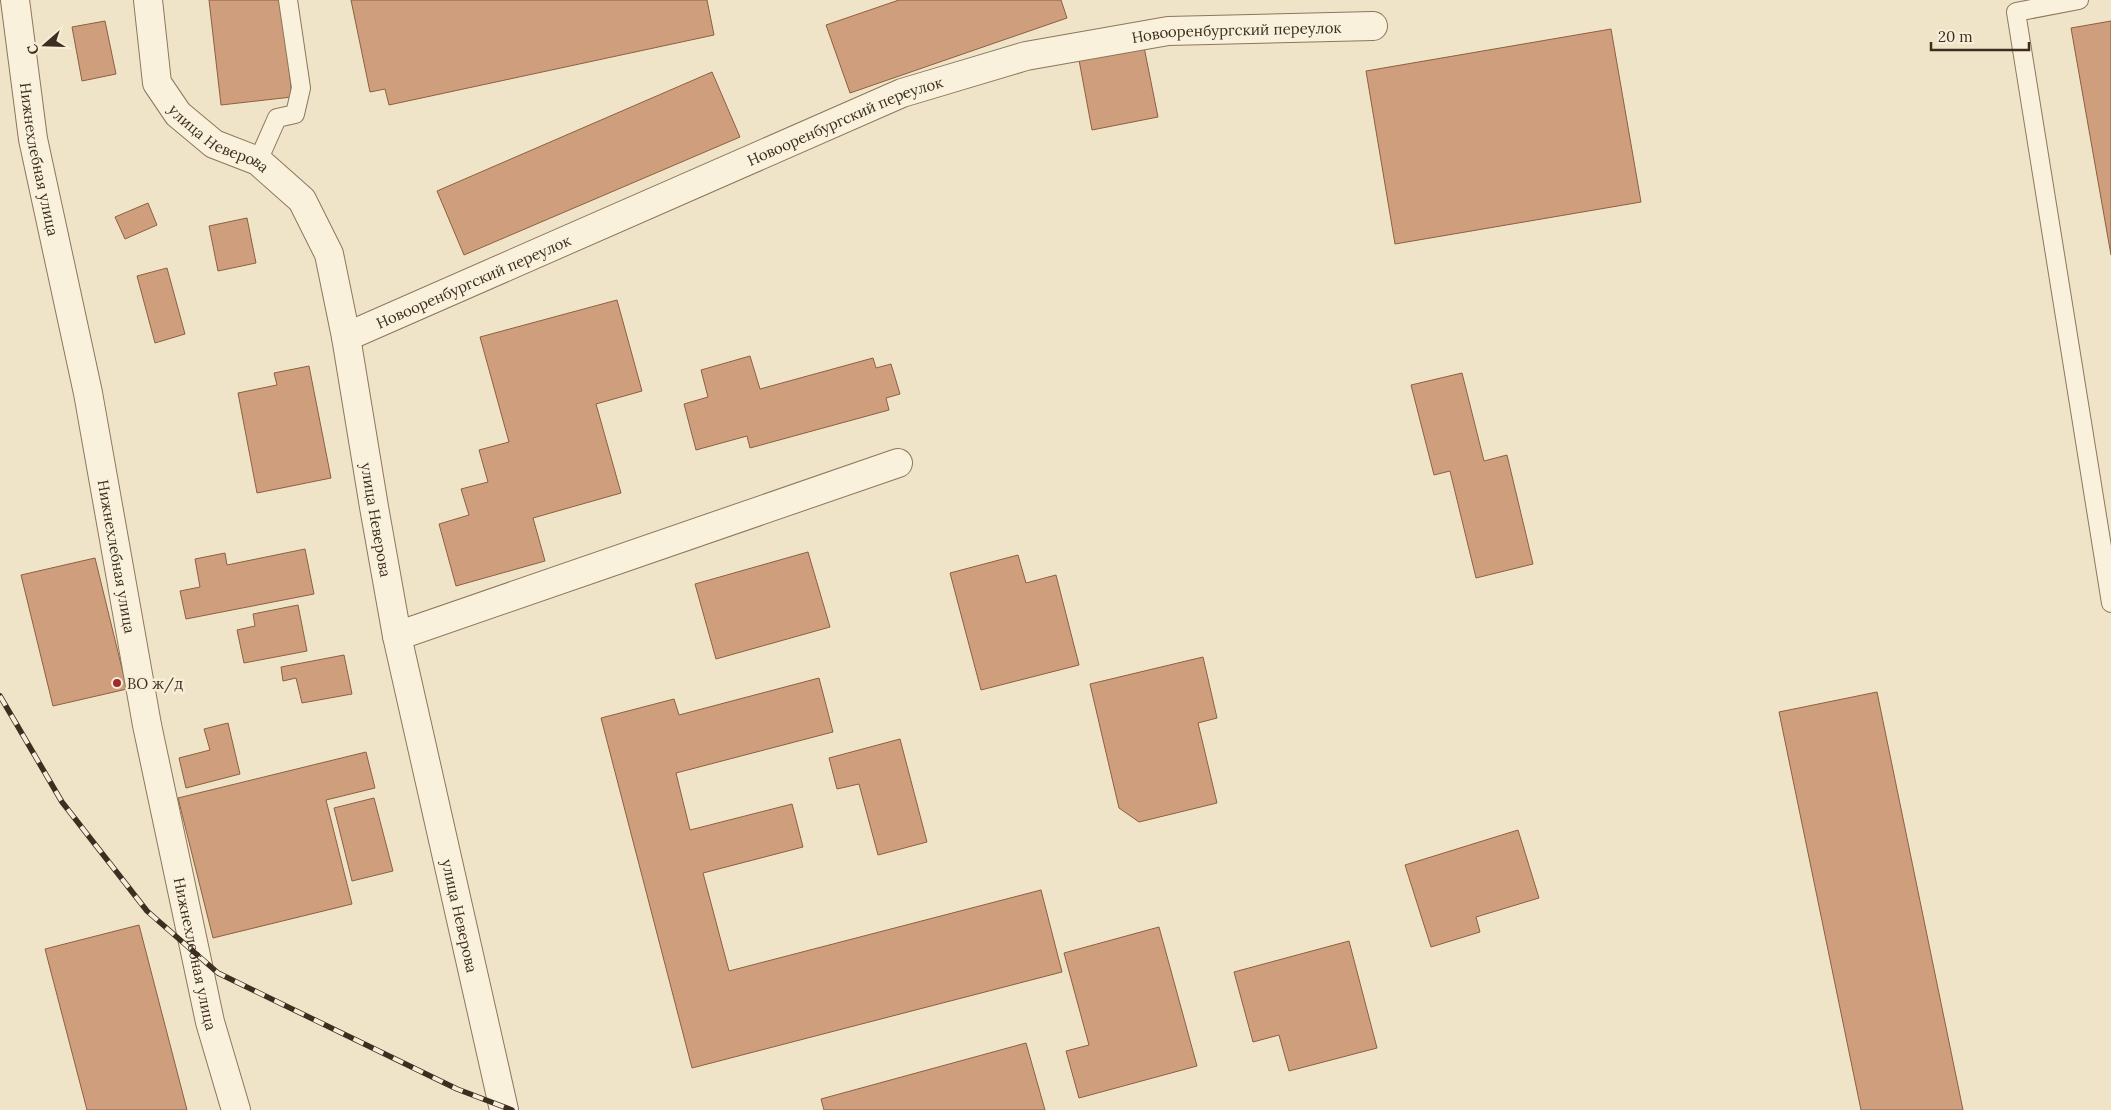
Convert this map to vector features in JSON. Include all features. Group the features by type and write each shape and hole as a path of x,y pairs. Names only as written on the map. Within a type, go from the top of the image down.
{"street":[{"name":"Нижнехлебная улица","path":"15,0 33,139 88,393 147,726 210,1022 236,1110"},
{"name":"улица Неверова","path":"148,0 156,83 178,114 214,144 258,161 302,200 329,254 346,337 397,636 504,1110"},
{"name":"Новооренбургский переулок","path":"346,337 902,93 1026,56 1168,31 1373,26"},
{"path":"397,636 898,463"}],"lane":[{"path":"258,161 276,118 295,114 301,88 288,0"},
{"path":"2079,0 2016,12 2111,602"}],"building":[{"path":"209,0 282,0 292,97 221,105"},
{"path":"351,0 707,0 714,35 389,105 385,89 370,92"},
{"path":"899,0 1061,0 1067,18 850,93 826,25"},
{"path":"105,21 116,74 82,81 72,27"},
{"path":"2111,21 2111,255 2071,28"},
{"path":"1611,29 1641,202 1395,244 1366,71"},
{"path":"1144,47 1158,117 1092,130 1079,60"},
{"path":"712,72 740,137 464,255 437,191"},
{"path":"148,203 157,225 125,239 115,217"},
{"path":"247,218 256,263 218,271 209,226"},
{"path":"167,268 185,334 155,343 137,276"},
{"path":"617,300 642,391 596,404 621,493 533,518 545,561 456,586 439,524 469,515 461,489 488,482 479,450 509,442 480,337"},
{"path":"750,356 760,389 873,358 876,368 891,364 900,394 886,398 889,410 750,448 747,436 696,450 684,404 708,397 701,370"},
{"path":"309,366 331,478 257,493 238,393 277,385 274,373"},
{"path":"1462,373 1484,461 1507,455 1533,564 1476,578 1450,471 1434,475 1411,385"},
{"path":"305,549 314,594 186,619 180,591 200,587 195,559 225,553 227,565"},
{"path":"808,552 830,627 716,659 695,584"},
{"path":"1018,555 1026,583 1056,575 1079,665 981,690 950,573"},
{"path":"95,558 127,689 53,706 21,575"},
{"path":"298,605 307,651 244,663 237,630 255,626 253,614"},
{"path":"344,655 352,694 302,703 296,678 283,681 281,667"},
{"path":"1203,657 1217,718 1198,723 1217,803 1139,822 1119,808 1090,684"},
{"path":"819,678 833,732 676,773 690,830 792,804 803,847 703,873 729,971 1041,890 1062,972 692,1068 601,718 674,699 679,715"},
{"path":"1877,692 1963,1110 1861,1110 1779,712"},
{"path":"228,723 240,774 186,788 179,758 210,750 204,729"},
{"path":"900,739 927,842 878,855 859,784 837,789 829,758"},
{"path":"366,752 375,788 326,800 352,904 213,938 178,798"},
{"path":"374,798 393,871 352,881 334,808"},
{"path":"1518,830 1539,898 1476,917 1480,932 1431,947 1405,865"},
{"path":"139,925 187,1110 87,1110 45,949"},
{"path":"1159,927 1197,1066 1079,1098 1066,1051 1089,1045 1064,953"},
{"path":"1349,941 1377,1048 1289,1071 1279,1035 1253,1042 1234,972"},
{"path":"1026,1043 1045,1110 824,1110 821,1099"}],"railway":[{"path":"0,696 62,802 147,911 218,973 457,1089 512,1110"}],"place":[{"name":"ВО ж/д","path":"117,683"}]}
